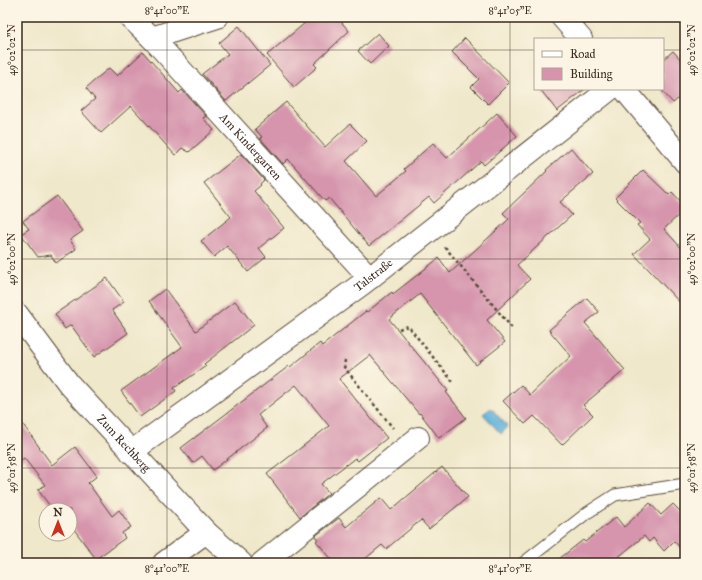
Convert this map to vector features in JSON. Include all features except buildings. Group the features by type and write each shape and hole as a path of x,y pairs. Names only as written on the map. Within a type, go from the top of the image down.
{"street":[{"name":"Am Kindergarten","path":"130,17 152,38 370,278"},
{"path":"152,38 217,17"},
{"path":"562,17 580,38"},
{"name":"Talstraße","path":"131,452 370,278 609,90"},
{"path":"625,90 685,162"},
{"name":"Zum Rechberg","path":"17,314 69,384 206,532 241,563"},
{"path":"262,563 418,438"},
{"path":"164,563 206,532"}],"lane":[{"path":"524,563 587,513 615,496 685,484"}],"path":[{"path":"431,230 512,328"},
{"path":"399,330 408,326 453,382"},
{"path":"345,360 344,367 393,428"}],"water":[{"path":"491,408 508,427 501,434 483,414"}]}
